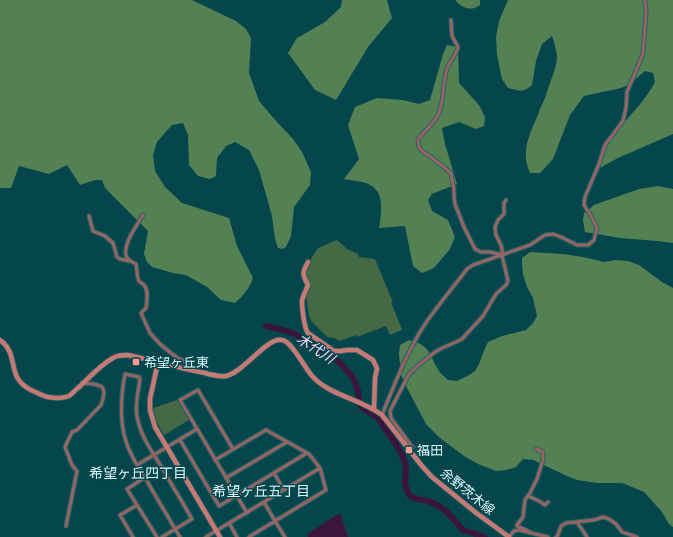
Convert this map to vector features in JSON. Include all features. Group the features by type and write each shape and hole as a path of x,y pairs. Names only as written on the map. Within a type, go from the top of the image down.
{"main road":[{"path":"308,262 304,269 303,276 308,285 302,299 306,330 308,333 334,350 357,350 373,360 377,369 375,378 374,409"},
{"name":"余野茨木線","path":"0,340 5,343 10,350 16,375 19,381 28,389 45,396 60,398 68,396 107,362 120,355 128,355 217,376 225,376 240,369 270,343 277,340 282,340 287,342 292,347 308,372 322,384 374,409 382,415 432,477 509,537"},
{"path":"158,362 150,399 150,410 154,427 220,537"}],"street":[{"path":"382,415 408,356 427,322 446,295 473,265 530,245 545,235 553,234 577,245 588,245 594,240 597,228 584,205 585,197 599,164 605,145 623,121 627,92 643,54 646,12 645,0"},
{"path":"451,20 452,36 458,47 446,70 440,110 437,117 418,139 419,147 422,151 451,173 455,204 475,249 480,252 490,252 502,255"},
{"path":"413,447 391,418 390,411 409,374 435,352 462,339 483,316 496,294 506,285 508,281 501,245 496,235 495,227 498,220 504,214 504,203 506,200"},
{"path":"144,215 127,241 125,254 128,259 136,264 139,281 145,285 147,292 146,308 140,313 150,333 160,344 176,357 190,364 193,371"},
{"path":"89,216 94,231 105,236 113,243 117,257 132,262"},
{"path":"162,537 175,529 192,519 143,436 139,426 137,415 139,377 125,374 121,392 124,437 129,450 144,478 175,529 180,537"},
{"path":"66,526 77,471 72,465 65,447 72,432 77,430 101,405 104,392 101,385 82,383"},
{"path":"233,450 198,390 180,400 247,513"},
{"path":"137,465 197,429"},
{"path":"215,460 266,430 309,454 320,468 326,490 249,537"},
{"path":"180,440 219,506 307,453"},
{"path":"226,478 287,442"},
{"path":"530,532 517,525 523,517 525,500 537,479 543,460 543,452 536,449"},
{"path":"206,537 320,468"},
{"path":"274,473 284,490"},
{"path":"144,478 127,489 156,537"},
{"path":"528,496 545,505 548,502"},
{"path":"264,502 285,537"},
{"path":"133,537 120,515 137,504"},
{"path":"556,537 561,526 566,523 594,520 603,517 616,524 622,532 637,537"},
{"path":"577,522 587,537"},
{"path":"229,523 237,537"},
{"path":"509,537 514,531 519,530 548,537"}],"green space":[{"path":"0,0 192,0 236,21 246,29 251,38 249,73 259,101 293,139 302,152 311,172 310,185 294,207 291,236 286,247 282,249 278,248 275,239 272,216 259,170 249,150 235,142 226,146 217,158 216,176 210,179 198,176 189,165 188,135 183,123 172,125 157,142 153,155 155,171 165,187 182,203 229,218 237,246 253,278 246,292 235,303 221,300 207,287 186,275 152,267 147,262 144,254 148,231 105,188 102,180 95,180 80,185 67,165 49,174 19,166 11,188 0,188"},
{"path":"342,0 387,0 392,18 368,47 336,100 315,90 288,53 297,38 325,22 341,7"},
{"path":"455,0 480,0 480,5 470,9 464,7"},
{"path":"508,0 673,0 673,134 594,170 607,145 646,96 655,82 653,73 645,71 630,84 621,88 584,96 570,115 553,159 540,173 530,173 527,165 526,148 553,75 557,56 552,36 542,44 536,61 532,85 521,91 508,88 502,79 497,55 496,37 499,21"},
{"path":"447,45 458,47 459,83 479,105 485,117 484,126 476,129 459,122 442,128 445,144 457,184 432,194 428,200 432,211 448,220 455,237 450,249 434,268 422,273 413,266 405,226 379,228 381,206 379,195 376,190 372,186 365,183 344,179 359,159 348,125 355,107 377,98 403,100 419,104 430,100"},
{"path":"658,186 673,189 673,243 620,238 585,232 583,221 584,213 594,205 639,189"},
{"path":"337,240 347,249 358,254 359,257 375,259 393,302 391,302 402,330 390,335 386,326 357,337 356,335 340,341 327,337 312,322 309,316 306,296 310,286 306,277 306,269 318,248"},
{"path":"530,252 563,254 604,262 615,260 628,261 639,265 673,288 673,527 644,492 622,483 597,483 577,480 533,460 523,459 516,467 496,471 478,464 464,456 440,438 426,424 408,390 401,375 399,354 400,345 409,340 426,348 439,371 448,380 457,381 475,371 488,342 502,336 526,330 533,323 537,316 533,298 527,287 523,274 522,265 522,258"},
{"path":"177,400 189,420 164,435 157,423 153,408"}],"shaded area":[{"path":"340,513 348,537 308,537 307,534"}],"waterway":[{"name":"木代川","path":"266,326 295,334 336,359 351,375 355,382 360,405 379,419 399,449 406,467 405,484 409,495 439,506 448,513 463,530 485,537"}],"place":[{"name":"希望ヶ丘東","path":"136,362"},
{"name":"福田","path":"409,450"}],"district":[{"name":"希望ヶ丘四丁目","path":"138,472"},
{"name":"希望ヶ丘五丁目","path":"261,490"}]}
